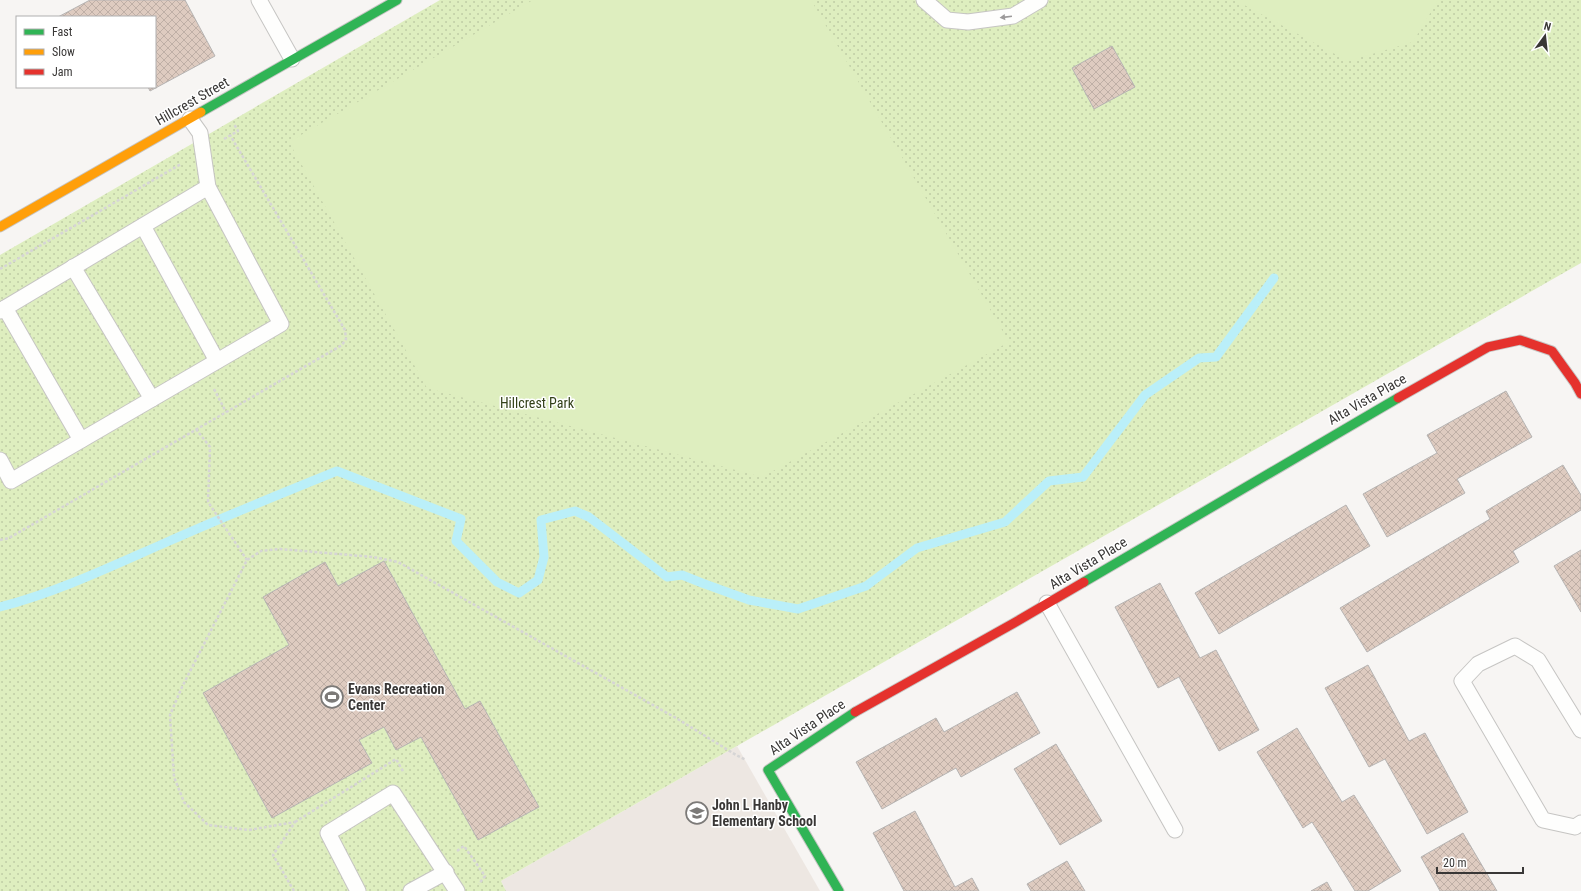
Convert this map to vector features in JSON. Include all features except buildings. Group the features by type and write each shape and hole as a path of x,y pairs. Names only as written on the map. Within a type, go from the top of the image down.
{"street":[{"name":"Hillcrest Street","path":"0,227 397,0"},
{"name":"Alta Vista Place","path":"839,891 768,770 860,709 1047,604 1341,430 1488,347 1520,340 1552,351 1581,394"}],"lane":[{"path":"259,0 292,59"},
{"path":"924,0 947,20 968,22 1013,16 1040,0"},
{"path":"0,460 11,481 281,324 208,187 200,133 190,119"},
{"path":"81,440 2,309 208,187"},
{"path":"143,226 217,362"},
{"path":"73,267 152,399"},
{"path":"1047,604 1175,830"},
{"path":"1581,730 1538,660 1516,646 1478,664 1462,681 1543,820 1575,827 1581,823"},
{"path":"358,891 328,833 393,793 457,891"},
{"path":"411,891 446,872"}],"path":[{"path":"0,269 230,135"},
{"path":"196,429 210,447 208,502 247,560"},
{"path":"294,891 273,855 295,822 250,830 208,825 184,802 174,777 170,715 186,680 247,560 260,551 280,549 374,557 398,562 676,718 736,755 768,770"}],"shaded area":[{"name":"John L Hanby Elementary School","path":"737,746 820,891 506,891 501,881"}],"green space":[{"name":"Hillcrest Park","path":"440,0 1581,0 1581,263 501,881 506,891 0,891 0,255"},
{"path":"533,0 811,0 1009,342 762,477 427,388 289,142"},
{"path":"1235,0 1438,0 1413,42 1348,61"}],"waterway":[{"path":"0,607 43,594 85,578 230,515 337,471 461,519 456,541 497,582 519,593 538,580 544,557 541,520 575,511 589,517 667,577 682,575 749,600 798,609 866,586 917,548 1005,522 1049,481 1083,477 1145,395 1199,358 1216,357 1274,278"}],"traffic: fast":[{"path":"201,112 397,0"},
{"path":"1084,582 1398,398"},
{"path":"839,891 768,770 855,712"}],"traffic: slow":[{"path":"0,227 201,112"}],"traffic: jam":[{"path":"1398,398 1488,347 1520,340 1552,351 1581,394"},
{"path":"855,712 1084,582"}],"place":[{"name":"Evans Recreation Center","path":"332,697"},
{"name":"John L Hanby Elementary School","path":"697,813"}]}
